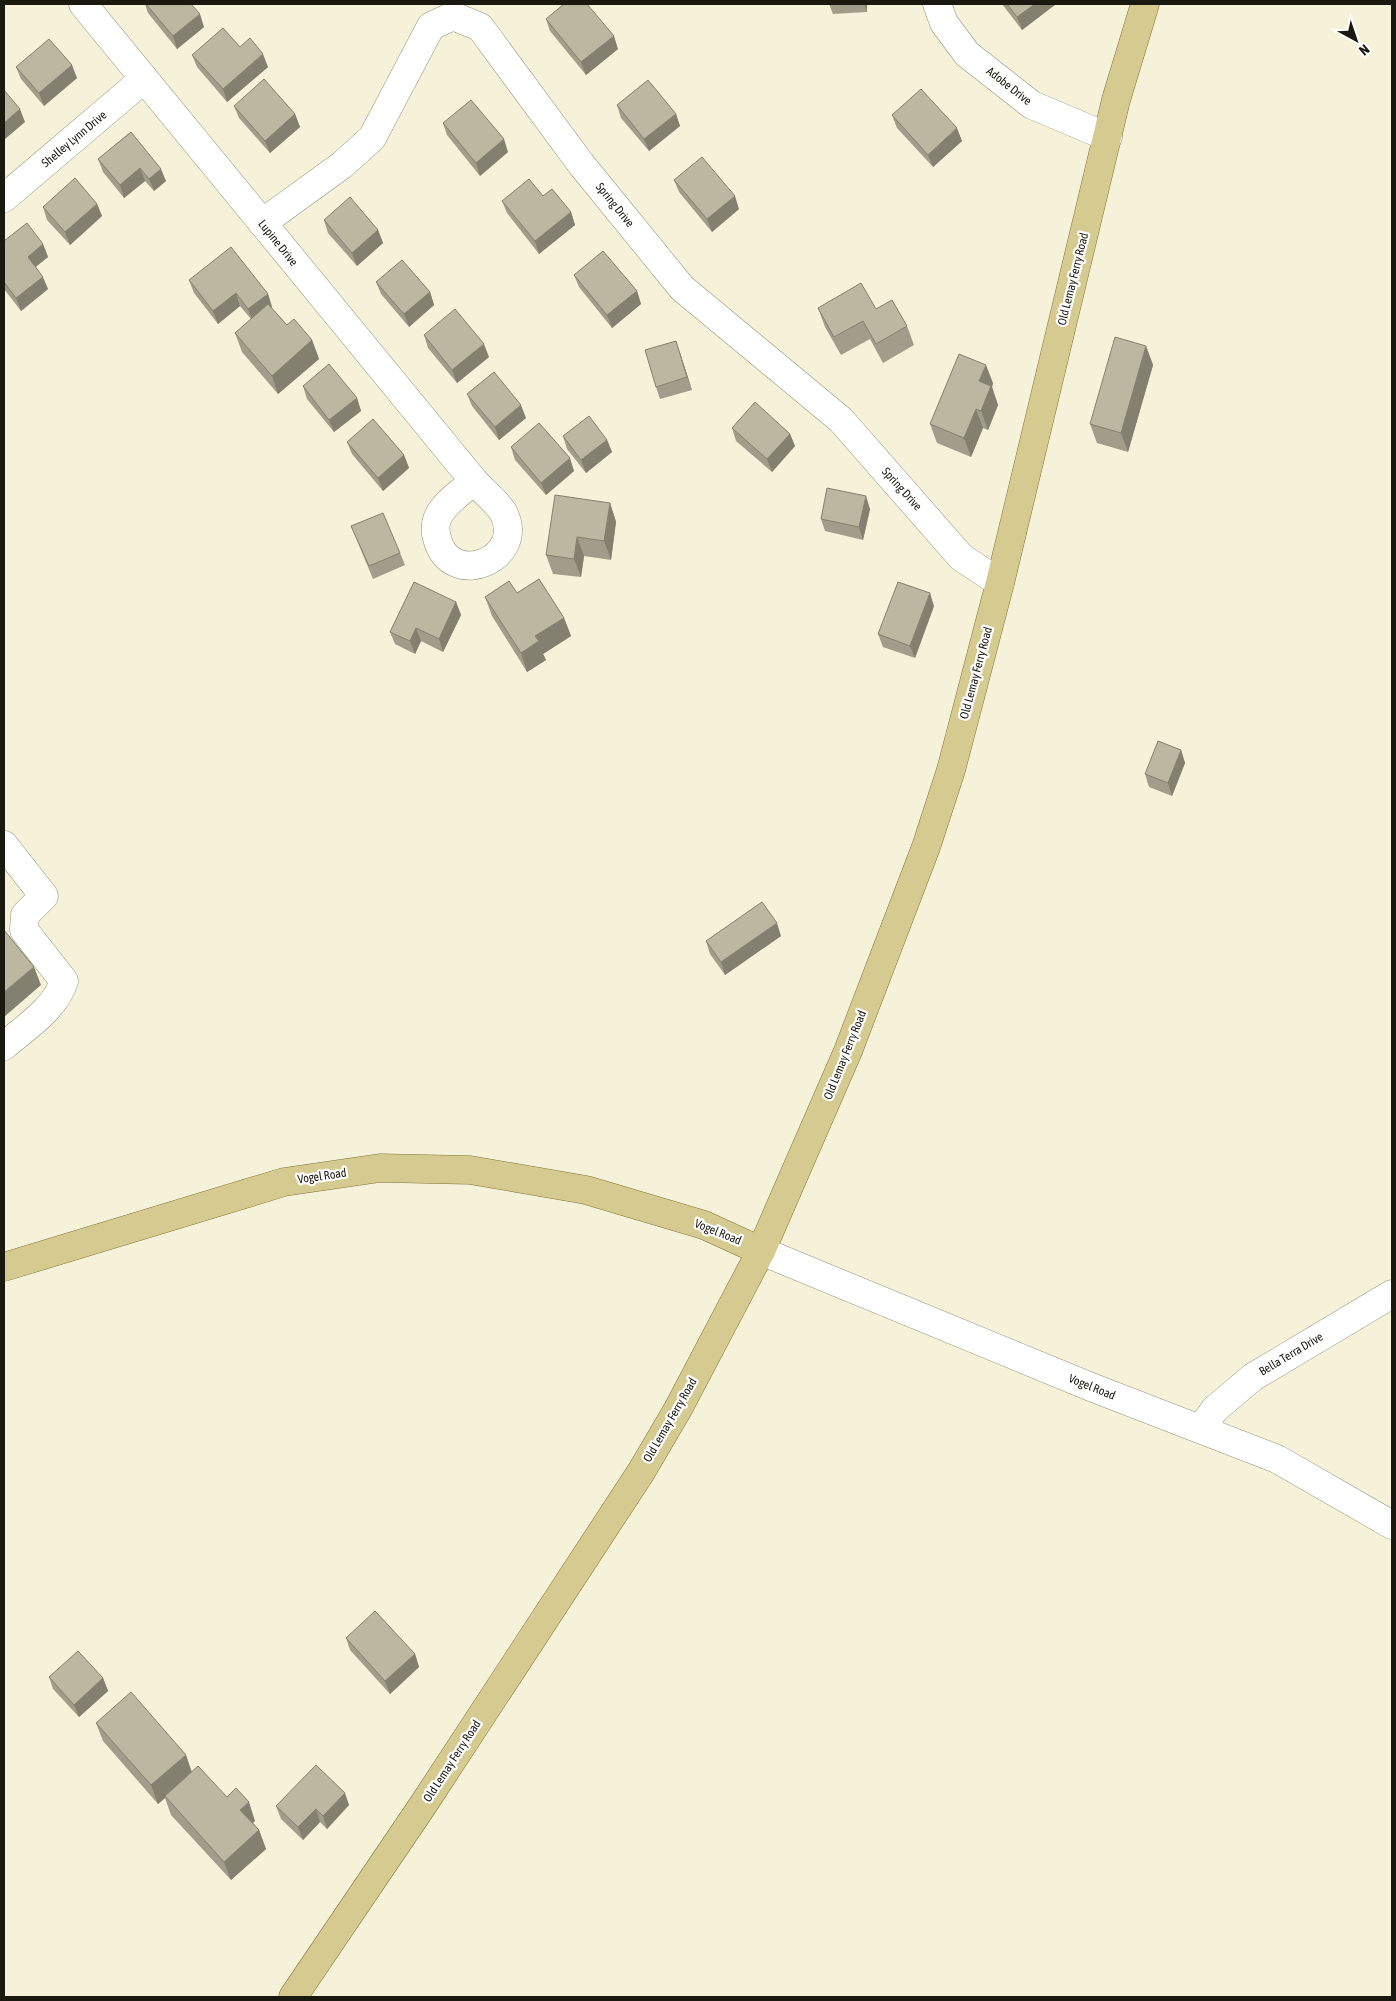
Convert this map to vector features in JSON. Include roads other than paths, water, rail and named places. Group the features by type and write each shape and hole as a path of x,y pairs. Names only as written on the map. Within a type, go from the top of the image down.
{"main road":[{"name":"Old Lemay Ferry Road","path":"293,1997 423,1806 640,1472 678,1409 762,1250 848,1051 926,847 951,770 1000,583 1116,100 1145,4"},
{"name":"Vogel Road","path":"4,1267 284,1182 380,1168 470,1170 586,1190 704,1225 762,1250"}],"street":[{"name":"Lupine Drive","path":"83,4 474,481"},
{"name":"Adobe Drive","path":"937,4 944,23 967,54 1032,105 1108,137"},
{"name":"Spring Drive","path":"262,223 342,165 372,138 430,15 453,16 480,27 582,164 682,288 841,420 961,557 1000,583"},
{"name":"Shelley Lynn Drive","path":"4,198 144,79"},
{"path":"4,845 44,896 25,915 24,930 64,981 60,993 29,1025 4,1046"},
{"name":"Vogel Road","path":"762,1250 1091,1387 1277,1459 1392,1526"},
{"name":"Bella Terra Drive","path":"1201,1429 1215,1409 1253,1377 1392,1294"}]}
